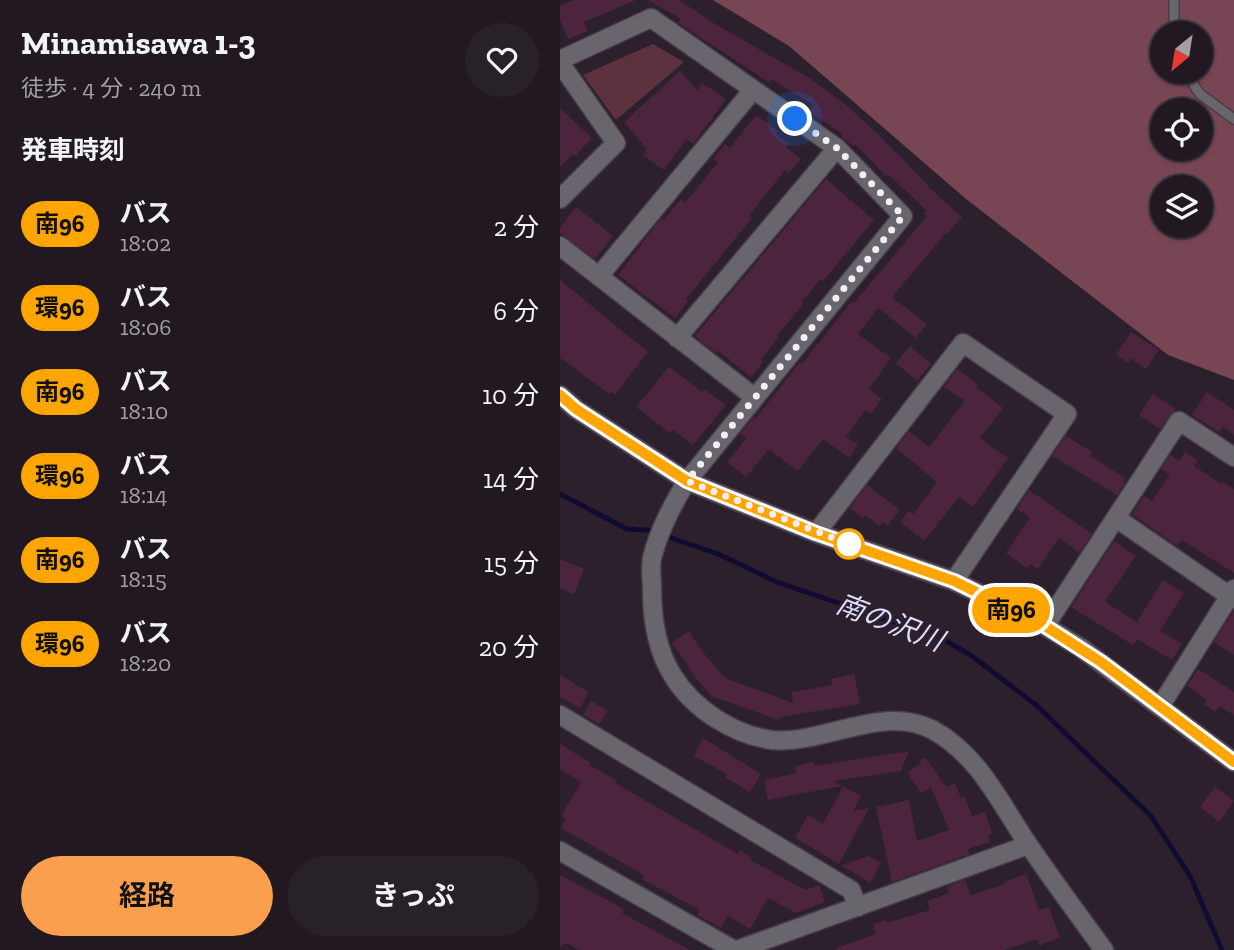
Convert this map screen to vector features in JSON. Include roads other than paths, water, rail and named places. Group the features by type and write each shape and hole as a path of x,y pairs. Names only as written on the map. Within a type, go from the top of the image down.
{"street":[{"path":"560,199 616,143 560,62 651,18 837,148 903,216 687,481 668,512 652,559 652,607 659,643 673,676 695,703 742,733 773,740 806,738 857,726 907,722 932,729 964,752 996,793 1097,948"},
{"path":"599,276 753,90"},
{"path":"677,338 837,148"},
{"path":"560,246 754,397"},
{"path":"816,533 962,343 1067,414 954,581"},
{"path":"560,395 576,409 687,481 816,533 954,581 1045,626 1161,705 1234,762"},
{"path":"1045,626 1179,421 1234,457"},
{"path":"1116,518 1232,594 1161,705"},
{"path":"560,715 851,890 858,906"},
{"path":"560,851 735,950 1028,845"}],"lane":[{"path":"1174,0 1174,21"},
{"path":"1193,84 1200,94 1234,119"}],"waterway":[{"name":"南の沢川","path":"560,494 627,529 648,530 718,554 777,582 902,625 931,632 972,656 1036,705 1151,816 1190,876 1222,950"}]}
